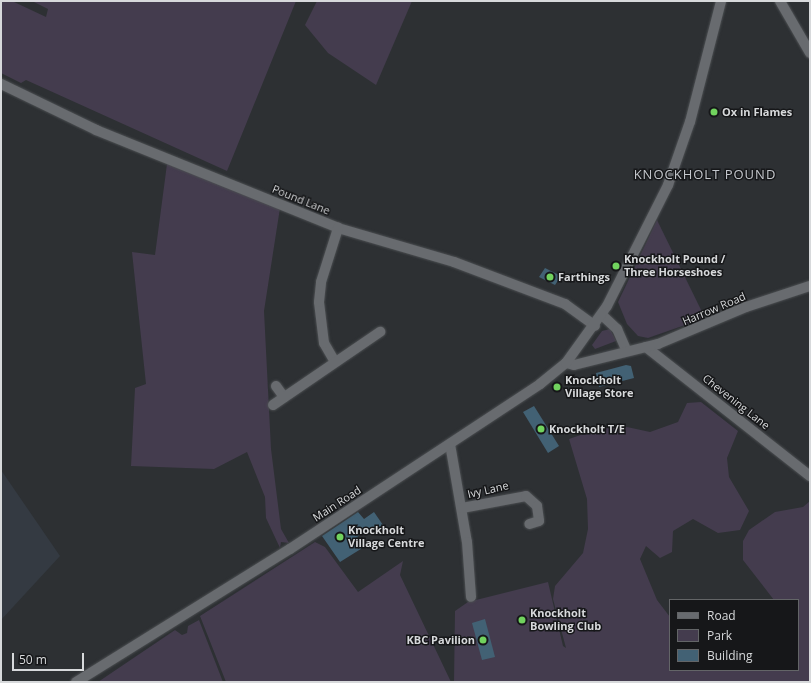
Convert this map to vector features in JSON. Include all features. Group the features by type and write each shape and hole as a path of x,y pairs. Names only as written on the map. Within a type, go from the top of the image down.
{"street":[{"name":"Main Road","path":"76,682 251,574 540,384 566,363 602,315 654,215 674,170 694,107 721,1"},
{"path":"780,1 810,53"},
{"name":"Pound Lane","path":"1,84 96,130 338,228 454,262 565,304 595,326"},
{"path":"335,362 324,343 319,302 321,282 338,228"},
{"name":"Harrow Road","path":"566,363 574,365 646,347 691,332 746,307 810,286"},
{"path":"602,315 617,329 627,351"},
{"path":"273,405 335,362 376,337"},
{"name":"Chevening Lane","path":"646,347 810,476"},
{"path":"276,386 284,397"},
{"name":"Ivy Lane","path":"450,444 462,508 471,597"},
{"name":"Ivy Lane","path":"462,508 526,496 537,506 539,521 528,524"}],"shaded area":[{"path":"1,470 60,556 1,620"}],"green space":[{"path":"1,1 12,1 46,17 48,9 32,1 296,1 227,171 26,80 21,83 1,73"},
{"path":"317,1 412,1 376,85 328,53 305,25"},
{"path":"167,164 280,208 264,311 271,449 281,529 289,543 281,542 280,548 266,518 265,497 247,452 214,469 131,466 135,388 146,384 132,252 155,255"},
{"path":"657,220 705,318 648,338 638,336 627,324 618,302"},
{"path":"610,329 616,341 595,349 592,345 602,331"},
{"path":"701,402 738,431 727,458 729,477 749,511 740,530 718,533 693,519 673,531 672,552 660,558 646,546 640,559 657,600 669,616 669,671 799,671 799,599 773,599 743,560 743,541 749,530 775,512 803,507 810,501 810,682 454,682 455,611 468,602 548,582 563,646 566,648 553,599 555,586 583,553 588,529 587,499 569,439 598,429 627,427 650,432 678,422 687,403"},
{"path":"315,542 325,547 358,592 403,561 400,575 451,682 226,682 200,616"},
{"path":"199,620 223,682 98,682 175,630 182,635 187,633 188,626"}],"building":[{"name":"Farthings","path":"545,268 561,276 555,285 539,277"},
{"path":"626,365 631,366 634,378 599,387 596,373"},
{"name":"Knockholt T/E","path":"534,406 559,446 548,453 523,412"},
{"name":"Knockholt Village Centre","path":"358,512 364,519 374,512 383,525 375,530 372,527 357,537 364,547 340,562 322,536"},
{"name":"KBC Pavilion","path":"485,619 495,657 482,660 472,623"}],"place":[{"name":"Ox in Flames","path":"714,112"},
{"name":"Knockholt Pound / Three Horseshoes","path":"616,266"},
{"name":"Farthings","path":"550,277"},
{"name":"Knockholt Village Store","path":"557,387"},
{"name":"Knockholt T/E","path":"541,429"},
{"name":"Knockholt Village Centre","path":"340,537"},
{"name":"Knockholt Bowling Club","path":"522,620"},
{"name":"KBC Pavilion","path":"483,640"}],"district":[{"name":"KNOCKHOLT POUND","path":"705,174"}]}
